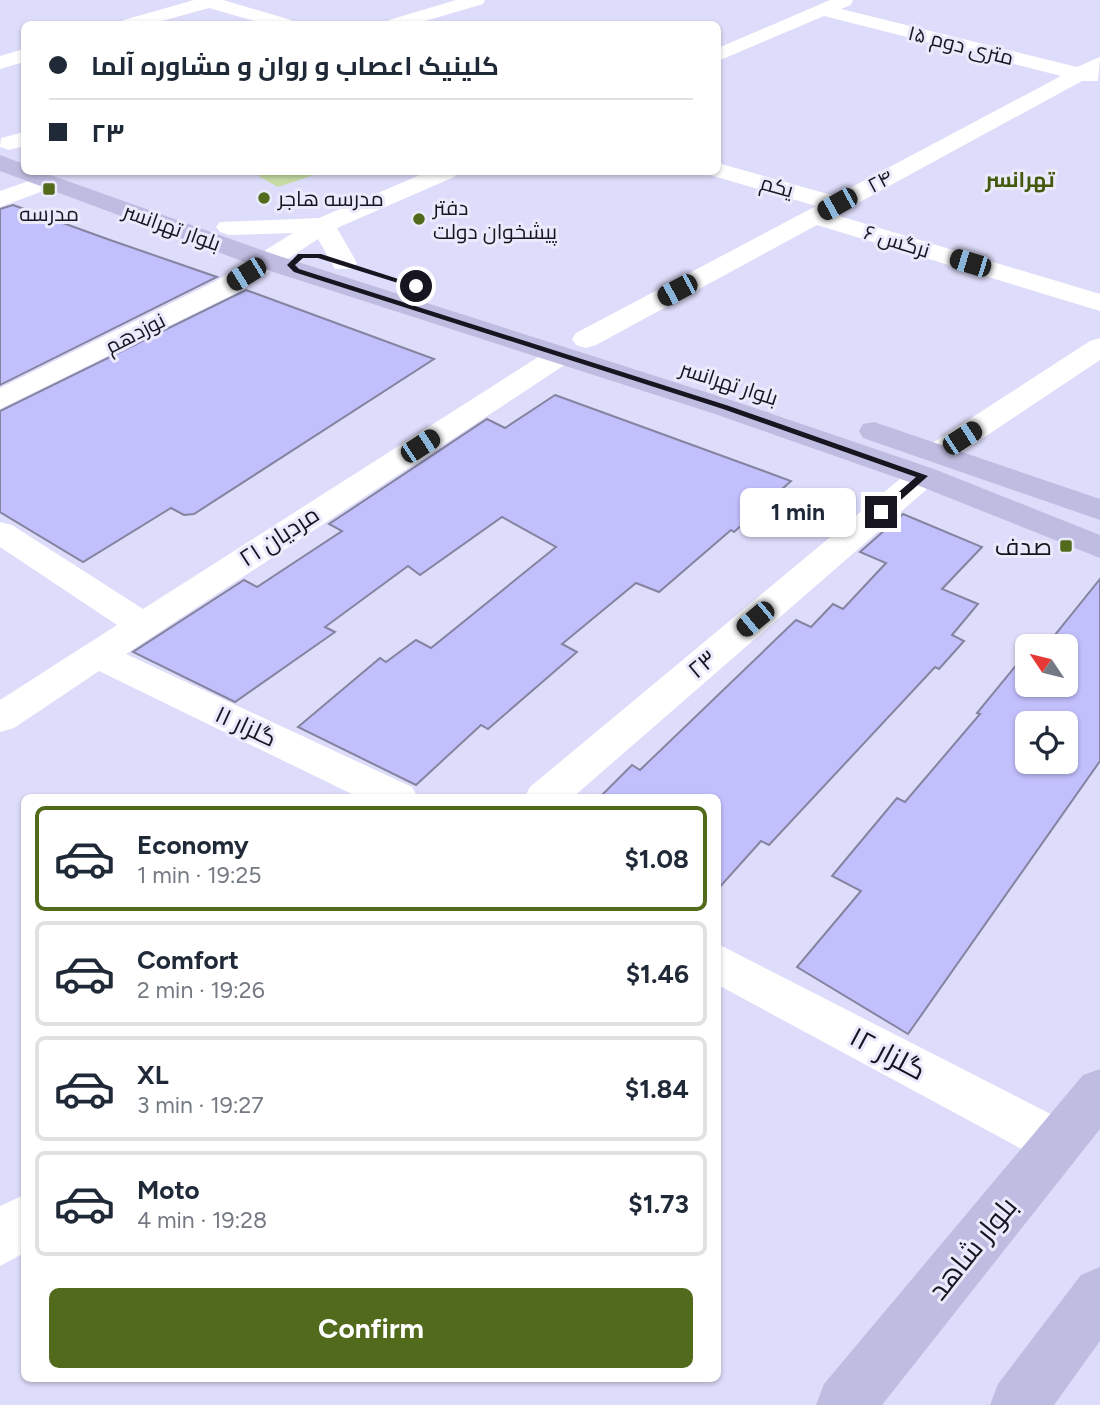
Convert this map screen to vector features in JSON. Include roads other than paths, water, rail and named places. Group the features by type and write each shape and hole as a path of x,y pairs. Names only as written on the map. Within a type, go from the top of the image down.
{"main road":[{"name":"بلوار تهرانسر","path":"39,175 46,182 279,251 573,347"},
{"name":"بلوار تهرانسر","path":"85,175 279,251 573,347 726,408 1100,510"},
{"name":"بلوار تهرانسر","path":"931,464 1100,547"},
{"name":"بلوار شاهد","path":"845,1405 1100,1091"},
{"path":"1019,1405 1100,1294"}],"street":[{"path":"406,21 476,0"},
{"path":"721,54 846,0"},
{"path":"141,21 206,1 274,21"},
{"name":"۱۵ متری دوم","path":"822,10 1093,72"},
{"path":"0,62 21,56"},
{"name":"۲۴","path":"573,347 826,210 1093,72"},
{"name":"یکم","path":"721,171 826,210"},
{"path":"279,251 323,225 439,175"},
{"path":"0,200 46,182"},
{"name":"نرگس ۶","path":"826,210 1100,303"},
{"path":"279,251 323,225"},
{"name":"نوزدهم","path":"0,400 226,287 323,225"},
{"name":"۲۱ مردیان","path":"0,718 573,347"},
{"name":"۲۳","path":"550,794 931,464 1100,347"},
{"path":"0,533 142,625"},
{"name":"گلزار ۱۱","path":"95,654 389,794"},
{"name":"گلزار ۱۲","path":"721,965 1058,1143"},
{"path":"0,1240 21,1222"}],"place":[{"name":"مدرسه","path":"49,189"},
{"name":"مدرسه هاجر","path":"264,198"},
{"name":"دفتر پیشخوان دولت","path":"419,219"},
{"name":"صدف","path":"1066,546"}],"district":[{"name":"تهرانسر","path":"1020,179"}]}
